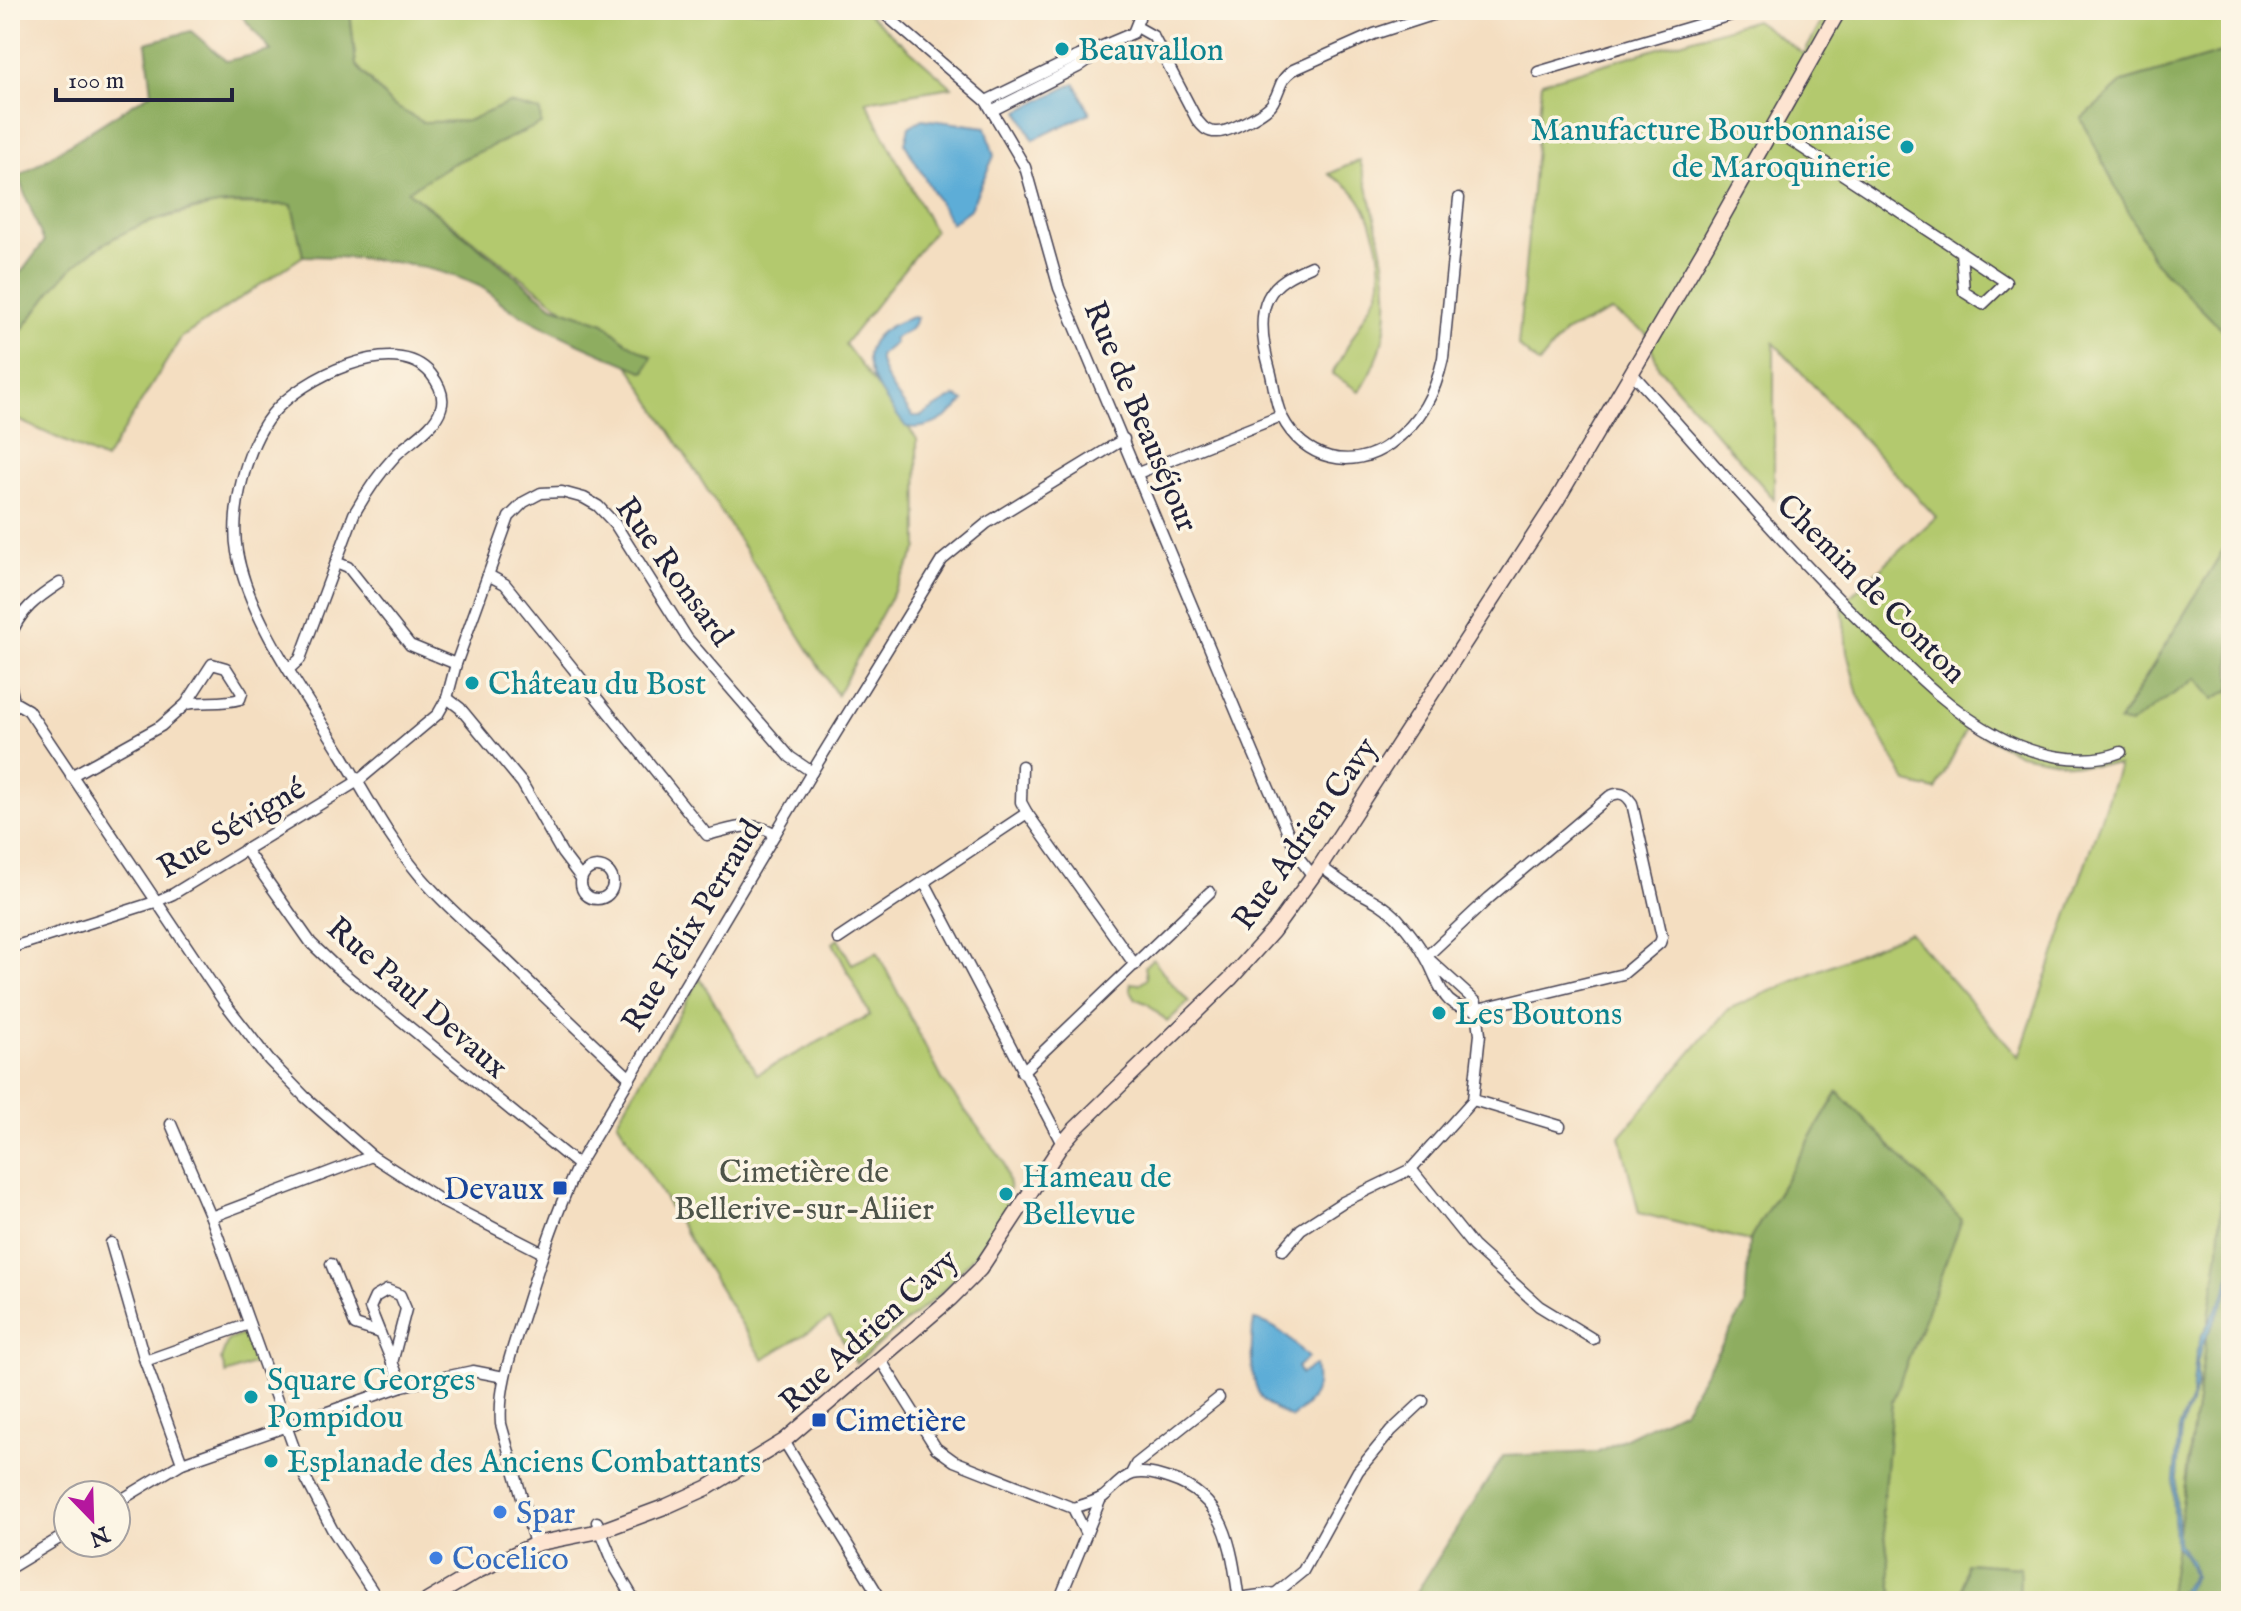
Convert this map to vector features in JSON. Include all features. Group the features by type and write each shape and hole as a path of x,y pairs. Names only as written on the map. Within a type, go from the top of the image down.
{"main road":[{"name":"Rue Adrien Cavy","path":"427,1601 478,1571 578,1526 599,1526 629,1519 707,1488 784,1441 950,1299 980,1269 1062,1144 1230,979 1273,931 1317,871 1549,513 1839,10"}],"street":[{"name":"Rue de Beauséjour","path":"880,10 990,106 1025,167 1059,288 1299,858 1317,871"},
{"path":"990,106 1074,58 1133,33 1139,18 1135,10"},
{"path":"1538,72 1748,10"},
{"path":"1137,27 1153,36 1197,120 1207,131 1221,133 1264,112 1273,104 1282,78 1293,70 1374,34 1445,11"},
{"path":"1772,128 1961,252 2006,282 1983,304 1964,292 1961,252"},
{"path":"1311,266 1290,276 1268,298 1263,314 1266,357 1281,416 1304,444 1324,456 1351,460 1379,452 1405,433 1419,417 1438,381 1459,198"},
{"path":"289,669 300,659 354,514 366,492 395,456 434,421 442,406 442,392 437,381 426,367 413,361 385,358 350,363 320,375 271,414 257,439 239,492 235,523 243,578 289,669 400,851 430,887 630,1078"},
{"name":"Chemin de Conton","path":"1632,373 1842,604 1958,711 1998,736 2030,751 2063,757 2104,759 2121,752"},
{"path":"1138,473 1281,416"},
{"name":"Rue Félix Perraud","path":"535,1544 501,1424 500,1404 504,1377 543,1253 559,1205 578,1165 942,560 987,523 1124,439"},
{"name":"Rue Ronsard","path":"447,698 456,664 509,517 524,502 541,493 562,492 598,506 615,524 687,638 790,757 812,772"},
{"path":"336,562 348,567 410,645 456,664"},
{"path":"488,575 505,584 707,835 751,824 764,826 775,834"},
{"path":"10,637 29,603 60,583"},
{"path":"71,776 161,726 186,704 212,664 226,668 242,693 240,699 230,702 186,704"},
{"path":"10,683 12,703 28,710 155,902 224,1002 269,1060 305,1097 372,1156 445,1203 543,1253"},
{"path":"447,698 460,708 522,783 562,853 581,878"},
{"name":"Rue Sévigné","path":"10,948 155,902 358,781 438,714 447,698"},
{"path":"1022,766 1021,802 1027,813 1135,965"},
{"path":"1317,871 1382,905 1397,918 1426,957 1447,999 1456,1006 1478,1009 1623,974 1660,943 1662,937 1632,803 1626,795 1617,793 1501,888 1426,957"},
{"path":"838,939 1027,813"},
{"name":"Rue Paul Devaux","path":"245,849 304,934 336,967 578,1165"},
{"path":"925,883 1062,1144"},
{"path":"1022,1072 1210,892"},
{"path":"1283,1250 1301,1229 1343,1202 1411,1169 1473,1100 1479,1050 1478,1009 1471,995 1426,957"},
{"path":"1473,1100 1560,1126"},
{"path":"171,1124 211,1217 303,1473 332,1529 379,1601"},
{"path":"211,1217 372,1156"},
{"path":"1411,1169 1473,1246 1539,1306 1593,1339"},
{"path":"111,1243 145,1361 182,1463"},
{"path":"331,1264 355,1325 380,1333"},
{"path":"392,1363 406,1309 400,1295 387,1290 375,1297 370,1308 392,1363 402,1386"},
{"path":"145,1361 249,1324"},
{"path":"880,1359 936,1448 954,1461 1073,1508 1101,1498 1131,1474 1136,1464 1219,1398"},
{"path":"132,1493 182,1463 402,1386 473,1371 504,1377"},
{"path":"1131,1474 1153,1473 1181,1482 1206,1501 1223,1523 1232,1554 1239,1599 1276,1593 1303,1571 1358,1471 1391,1431 1423,1401"},
{"path":"784,1441 882,1601"},
{"path":"1059,1601 1101,1498"},
{"path":"1073,1508 1086,1534"},
{"path":"599,1526 616,1569 635,1601"},
{"path":"10,1568 52,1543"}],"green space":[{"path":"237,10 354,10 350,12 356,65 391,104 423,122 467,121 509,103 540,111 541,124 452,164 408,191 553,306 604,323 626,342 652,357 645,372 544,327 507,307 482,287 456,277 392,262 303,256 292,205 218,205 158,219 119,235 69,271 10,342 10,281 23,270 44,242 18,177 152,92 146,43 191,31 226,61 271,51"},
{"path":"864,10 952,87 866,101 934,231 845,344 917,439 918,548 837,695 620,352 408,191 356,65 350,11"},
{"path":"1847,10 2231,10 2231,50 2123,82 2153,259 2231,339 2231,537 2119,721 2129,724 2197,678 2213,699 2231,689 2231,1127 2225,1128 2219,1250 2168,1601 2019,1601 2020,1567 1966,1563 1961,1601 1894,1601 1882,1513 1892,1402 1961,1220 1838,1092 1749,1241 1639,1213 1620,1136 1728,1009 1909,932 2019,1057 2119,765 2079,765 2020,754 1967,728 1936,790 1907,783 1858,695 1847,652 1842,604 1936,517 1774,343 1774,499 1659,368 1646,333 1611,311 1564,333 1539,364 1518,346 1542,82 1755,20 1804,54 1823,19"},
{"path":"2231,50 2231,339 2153,260 2081,119 2123,82"},
{"path":"1360,160 1382,248 1387,308 1384,337 1375,365 1359,391 1332,374 1378,292 1379,252 1366,210 1359,199 1349,187 1329,174"},
{"path":"220,204 292,205 303,256 181,338 105,460 10,416 10,342 69,270 104,243 139,226"},
{"path":"2231,537 2231,689 2213,699 2196,678 2129,725 2119,722"},
{"name":"Cimetière de Bellerive-sur-Aliier","path":"838,939 852,964 877,952 943,1081 1004,1162 1010,1189 1003,1191 1007,1208 980,1249 941,1293 856,1363 830,1319 763,1359 617,1121 700,978 757,1074 870,1015 833,943"},
{"path":"1153,958 1189,1002 1167,1022 1148,1004 1136,999 1130,989 1131,983 1139,984 1147,978 1145,966"},
{"path":"1838,1092 1962,1220 1892,1402 1882,1513 1894,1601 1411,1601 1503,1456 1597,1452 1683,1410 1745,1306 1749,1241"},
{"path":"2231,1127 2231,1601 2168,1601 2219,1250 2225,1128"},
{"path":"244,1334 255,1363 226,1374 221,1359 228,1340"},
{"path":"1966,1563 2020,1567 2019,1601 1961,1601"}],"water":[{"path":"1075,83 1090,113 1033,140 1019,111"},
{"path":"922,119 986,127 994,156 970,209 951,223 905,144 909,127"},
{"path":"913,317 917,318 911,329 893,339 895,343 879,356 892,388 913,416 921,416 955,396 964,401 938,422 915,428 906,427 894,411 874,379 869,364 869,350 875,338"},
{"path":"2231,1269 2230,1289 2201,1347 2197,1386 2181,1430 2176,1490 2178,1544 2191,1561 2194,1576 2179,1601 2179,1593 2192,1576 2186,1560 2175,1546 2173,1489 2179,1428 2192,1397 2196,1353 2202,1335 2226,1292"},
{"path":"1254,1320 1277,1329 1308,1358 1297,1367 1301,1374 1315,1365 1313,1396 1291,1418 1264,1401 1255,1384 1252,1362"}],"place":[{"name":"Beauvallon","path":"1062,49"},
{"name":"Manufacture Bourbonnaise de Maroquinerie","path":"1907,147"},
{"name":"Château du Bost","path":"472,683"},
{"name":"Les Boutons","path":"1439,1013"},
{"name":"Devaux","path":"560,1188"},
{"name":"Hameau de Bellevue","path":"1006,1194"},
{"name":"Square Georges Pompidou","path":"251,1397"},
{"name":"Cimetière","path":"819,1420"},
{"name":"Esplanade des Anciens Combattants","path":"271,1461"},
{"name":"Spar","path":"500,1512"},
{"name":"Cocelico","path":"436,1558"}]}
